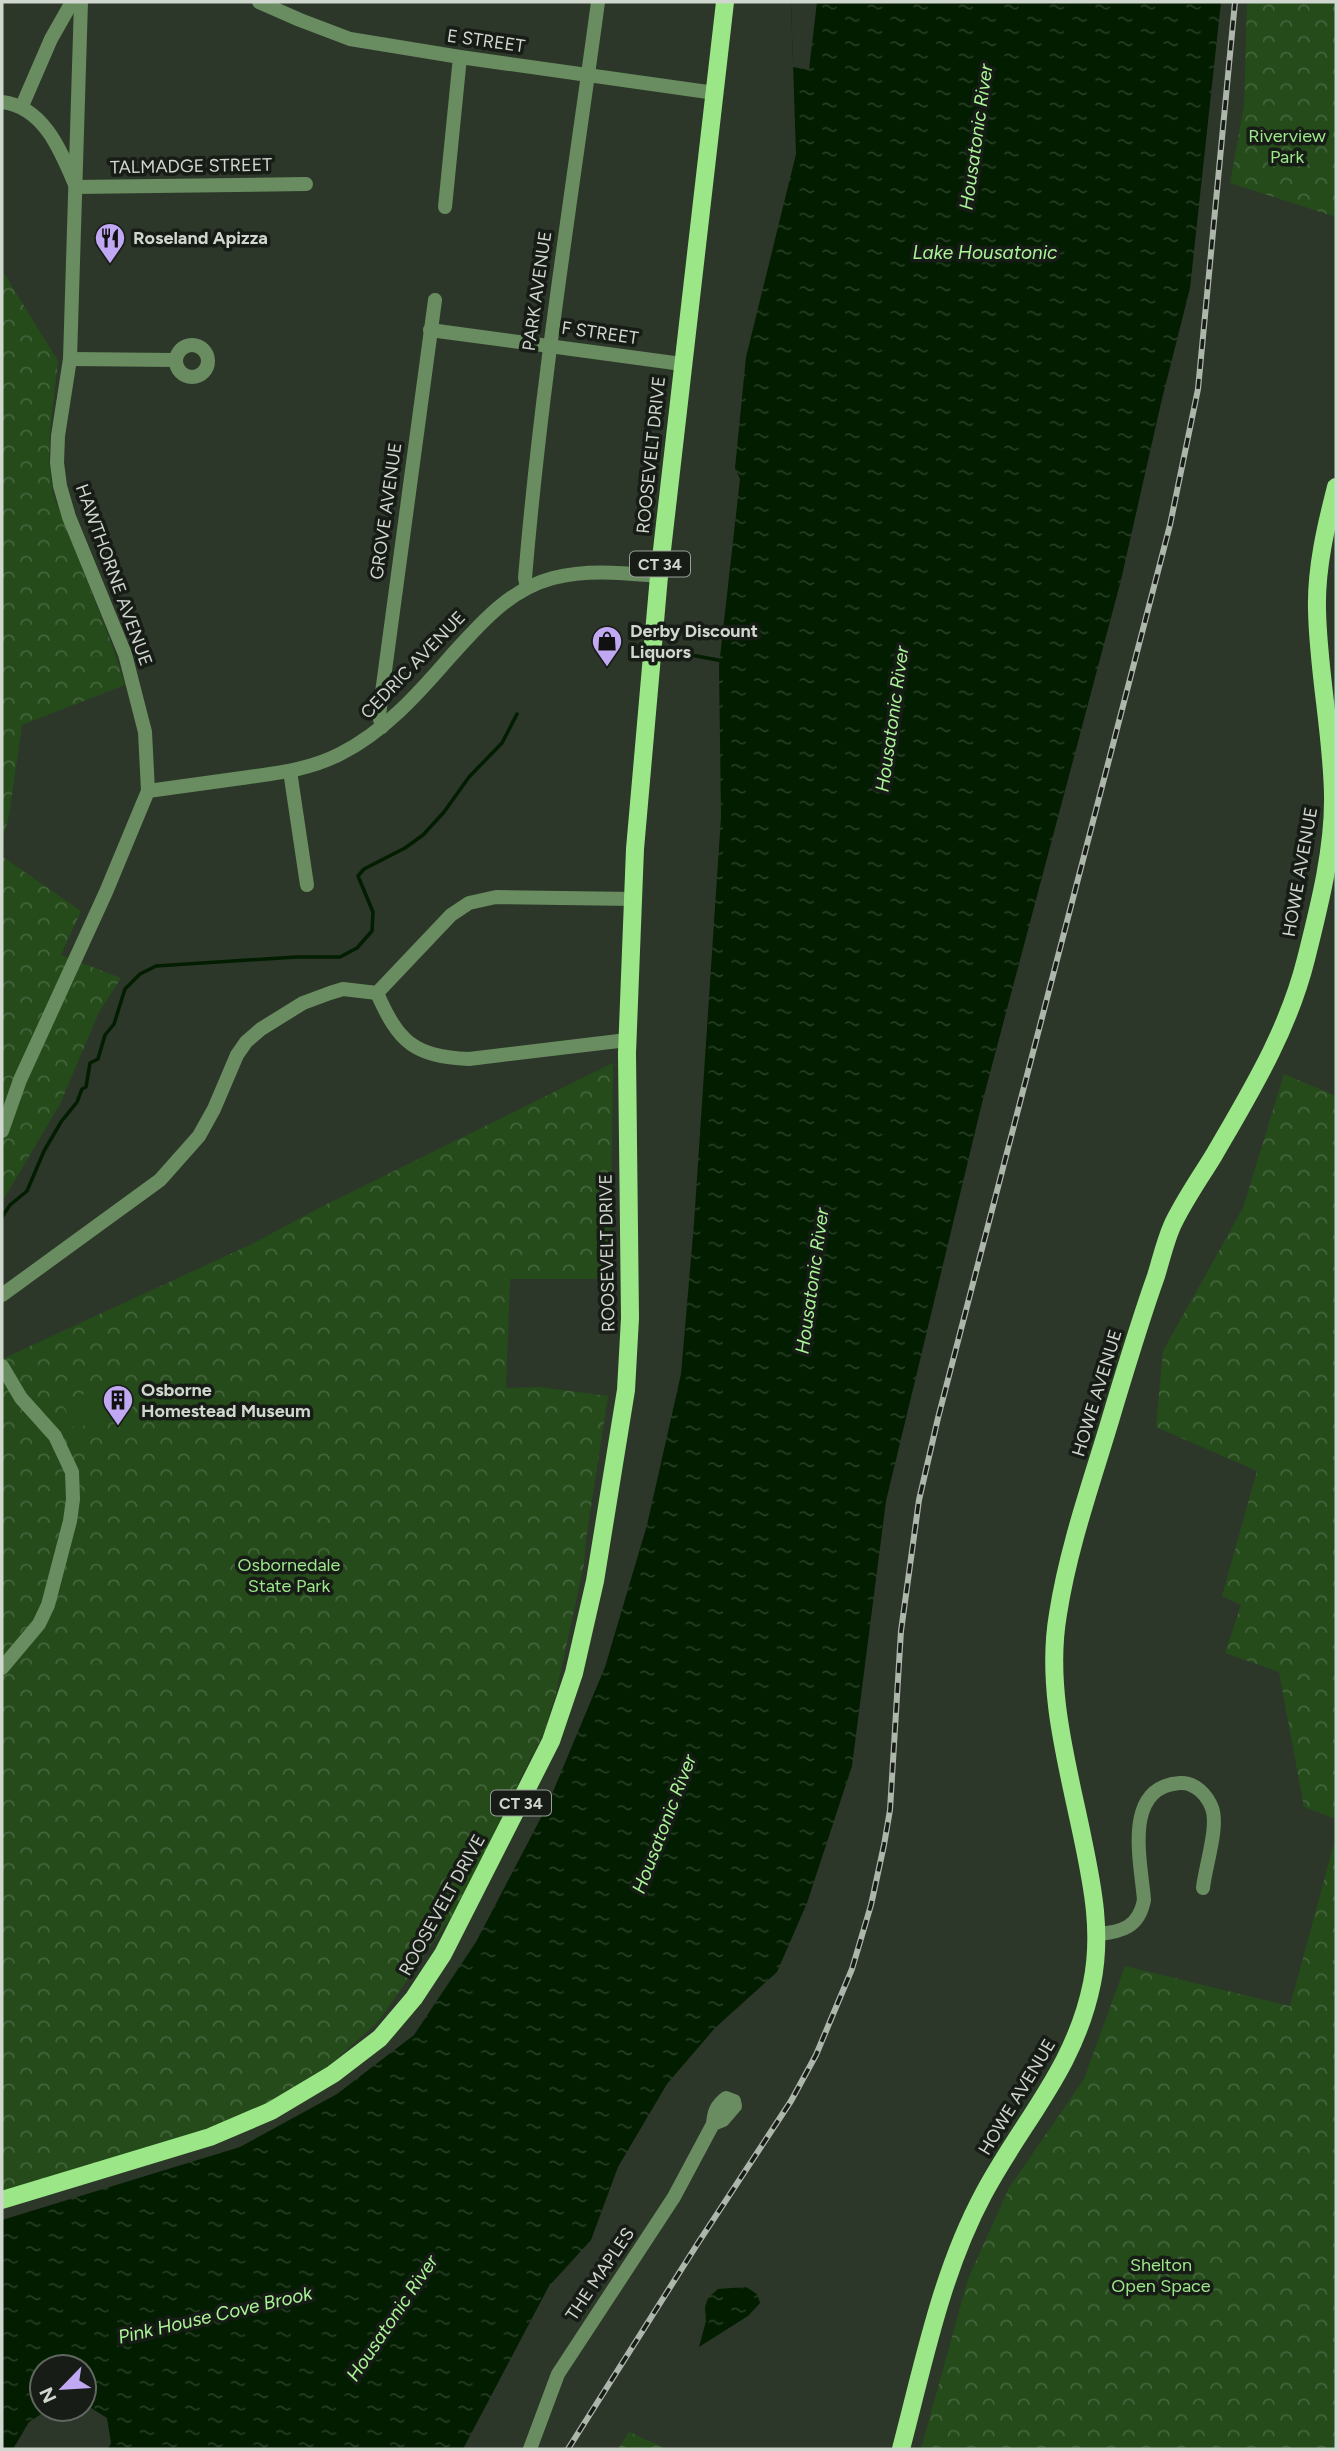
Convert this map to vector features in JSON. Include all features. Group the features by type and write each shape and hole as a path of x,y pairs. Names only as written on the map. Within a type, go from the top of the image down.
{"main road":[{"name":"ROOSEVELT DRIVE","path":"2,2200 209,2137 271,2111 334,2074 380,2038 414,1998 443,1954 551,1741 574,1673 595,1581 626,1390 630,1318 628,1040 636,835 659,576 726,2"},
{"name":"HOWE AVENUE","path":"901,2449 937,2309 956,2254 983,2194 1063,2068 1077,2038 1092,1986 1098,1934 1089,1866 1060,1727 1055,1681 1056,1621 1070,1556 1172,1227 1273,1051 1294,1003 1306,957 1332,821 1333,796 1317,606 1323,544 1336,487"}],"street":[{"path":"22,106 51,39 72,2"},
{"name":"HAWTHORNE AVENUE","path":"2,1131 20,1080 106,892 148,791 145,732 125,654 68,517 60,486 58,436 70,359 80,2"},
{"name":"E STREET","path":"259,2 350,39 715,93"},
{"name":"PARK AVENUE","path":"527,587 525,578 531,504 548,346 598,2"},
{"path":"445,207 460,57"},
{"path":"2,102 22,106 38,118 51,137 76,187"},
{"name":"TALMADGE STREET","path":"76,187 306,184"},
{"name":"GROVE AVENUE","path":"382,727 379,715 435,300"},
{"name":"F STREET","path":"430,330 682,364"},
{"path":"70,359 175,360"},
{"name":"CEDRIC AVENUE","path":"148,791 290,771 340,754 382,727 435,674 485,618 527,587 570,575 610,572 659,576"},
{"path":"290,771 307,885"},
{"path":"377,993 451,915 469,903 496,897 634,899"},
{"path":"2,1295 160,1180 199,1136 214,1109 237,1055 246,1042 261,1029 295,1008 330,993 343,989 377,993"},
{"path":"377,993 405,1041 415,1047 452,1058 469,1059 628,1040"},
{"path":"2,1366 21,1398 55,1436 72,1472 73,1499 70,1521 48,1605 39,1625 2,1668"},
{"path":"1098,1934 1125,1930 1135,1922 1142,1910 1144,1900 1138,1823 1148,1798 1175,1783 1187,1783 1195,1787 1212,1809 1214,1823 1203,1888"},
{"name":"THE MAPLES","path":"530,2449 558,2374 674,2197 713,2124"}],"green space":[{"name":"Riverview Park","path":"1247,2 1336,2 1336,217 1230,183 1244,106"},
{"path":"2,270 58,361 50,431 49,462 53,494 125,685 22,725 4,834 3,857 81,911 61,955 121,978 99,1012 60,1104 2,1202"},
{"name":"Osbornedale State Park","path":"613,1063 610,1279 510,1279 506,1388 540,1387 608,1396 584,1564 556,1693 543,1735 459,1909 378,2022 314,2079 258,2112 2,2201 2,1359 252,1244 321,1207"},
{"path":"1284,1074 1336,1096 1336,1819 1304,1807 1279,1672 1225,1653 1241,1605 1222,1596 1257,1471 1156,1427 1163,1351 1243,1208"},
{"path":"95,1389 107,1414 94,1420 82,1395"},
{"path":"76,1400 87,1424 75,1430 64,1406"},
{"name":"Shelton Open Space","path":"1336,1836 1336,2449 921,2449 968,2279 1009,2188 1084,2079 1125,1966 1290,2006"},
{"path":"629,2432 667,2449 618,2449"}],"water":[{"name":"Lake Housatonic","path":"791,2 1221,2 1190,288 1121,580 982,1103 886,1501 852,1766 807,1903 777,1972 715,2028 667,2084 618,2167 591,2240 549,2286 463,2449 108,2449 111,2443 107,2418 98,2412 98,2353 28,2353 28,2423 13,2449 2,2449 2,2220 240,2147 337,2094 414,2035 476,1942 547,1806 605,1667 647,1525 681,1374 694,1223 721,817 719,666 740,479 735,468 746,357 796,154"},
{"path":"746,2287 757,2294 760,2303 748,2316 699,2347 706,2321 705,2307 708,2298 718,2289"}],"pier":[{"path":"791,2 817,2 809,70 793,67"}],"waterway":[{"path":"670,651 723,661"},
{"path":"2,1217 10,1205 27,1191 44,1151 77,1102 82,1089 86,1087 90,1063 98,1059 105,1035 114,1024 125,989 140,974 156,966 296,957 340,957 357,948 372,931 373,912 358,876 364,869 405,848 423,835 444,812 469,777 502,743 517,714"}],"railway":[{"path":"568,2449 791,2101 816,2055 852,1969 871,1905 890,1810 901,1631 919,1500 1170,525 1198,389 1235,2"}],"place":[{"name":"Roseland Apizza","path":"110,265"},
{"name":"Derby Discount Liquors","path":"607,668"},
{"name":"Osborne Homestead Museum","path":"118,1427"}],"water label":[{"name":"Housatonic River","path":"976,137"},
{"name":"Housatonic River","path":"892,719"},
{"name":"Housatonic River","path":"812,1281"},
{"name":"Housatonic River","path":"664,1824"},
{"name":"Pink House Cove Brook","path":"215,2315"},
{"name":"Housatonic River","path":"392,2318"}]}
